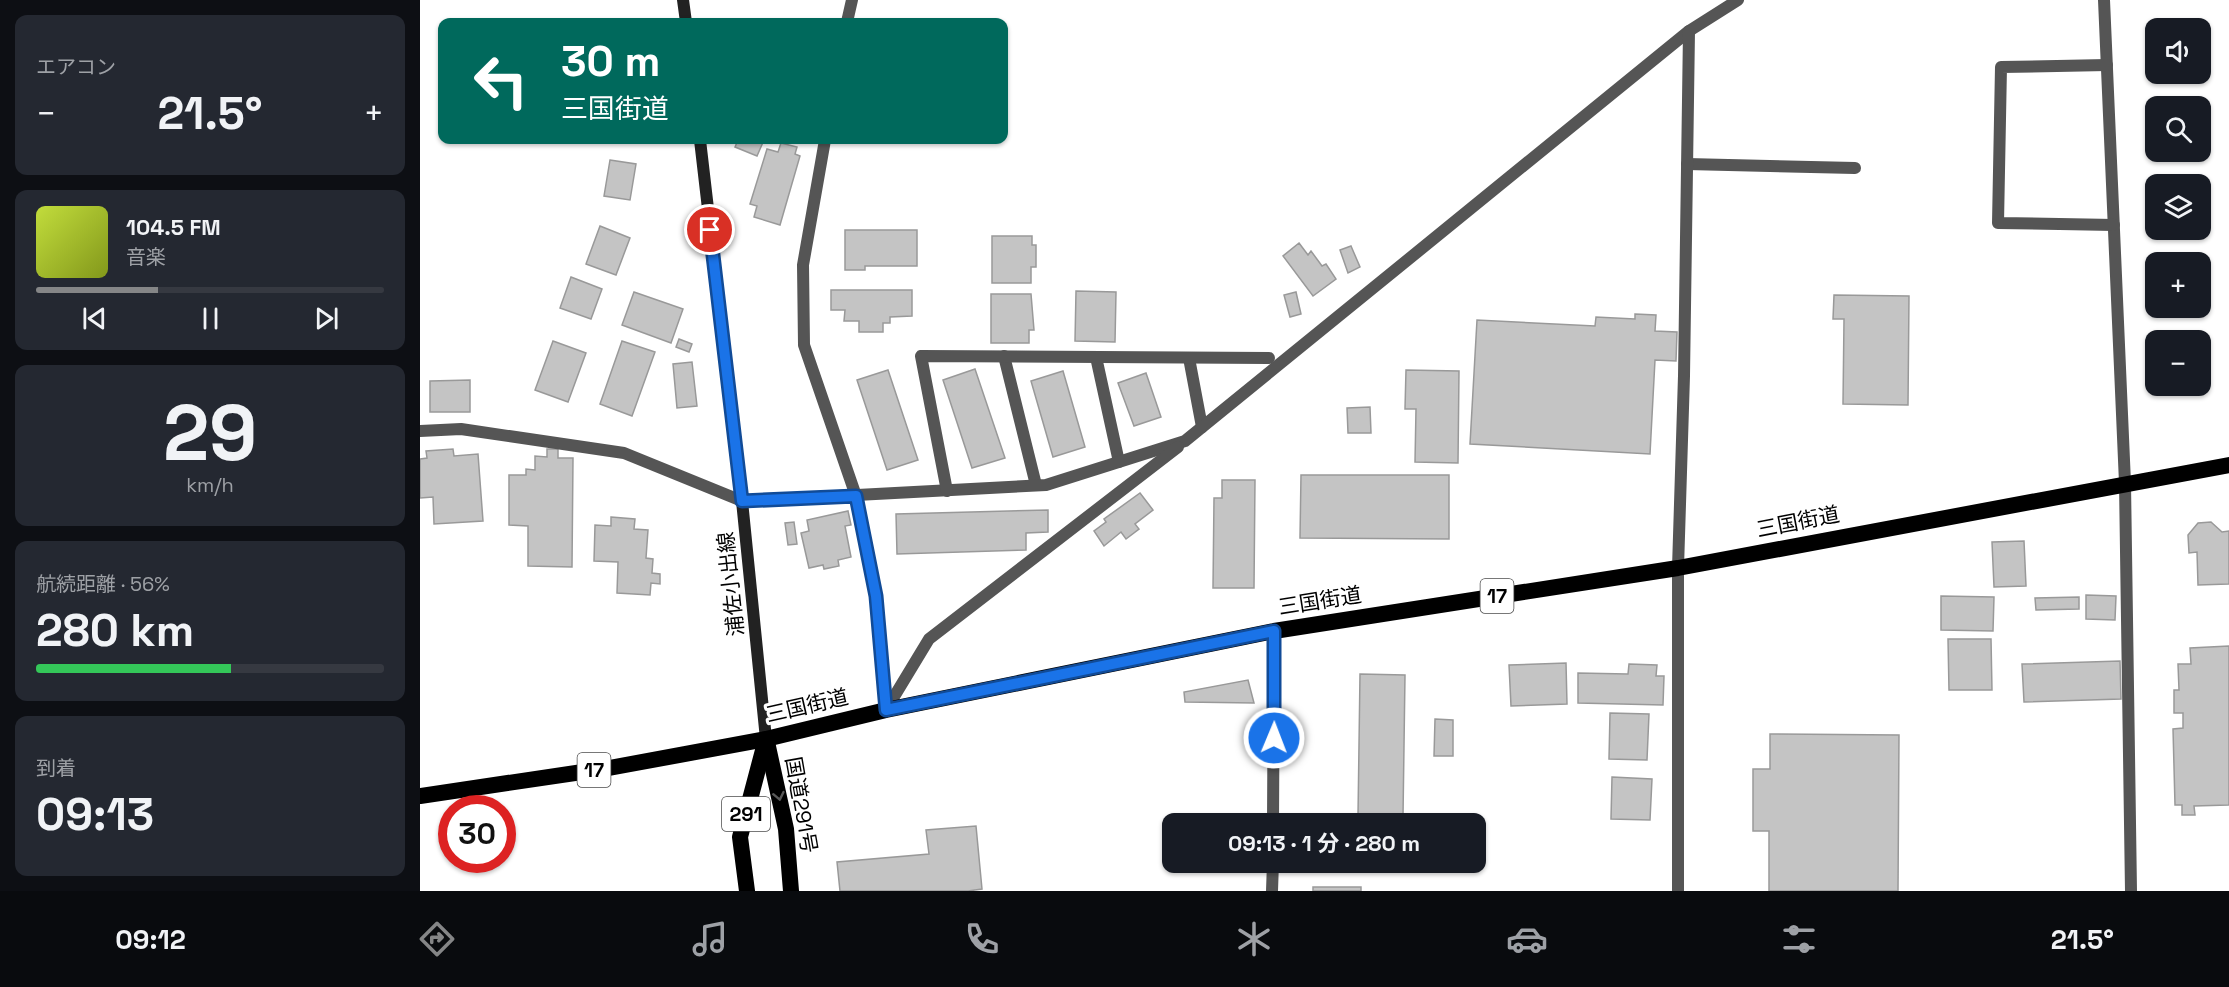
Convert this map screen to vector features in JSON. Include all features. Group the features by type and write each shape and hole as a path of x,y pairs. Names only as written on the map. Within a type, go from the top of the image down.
{"highway":[{"name":"三国街道","path":"420,796 609,768 766,739 886,710 1274,631 1678,568 2229,465"},
{"name":"国道291号","path":"747,891 740,837 766,739"},
{"name":"国道291号","path":"766,739 786,829 791,891"}],"main road":[{"path":"683,0 685,18"},
{"name":"浦佐小出線","path":"700,144 742,501 766,739"}],"street":[{"path":"848,18 852,0"},
{"path":"886,710 929,639 1185,441 1689,31 1738,0"},
{"path":"2104,0 2125,483 2130,891"},
{"path":"1678,891 1678,568 1684,376 1689,31"},
{"path":"2107,64 2001,67 1998,223 2114,225"},
{"path":"824,144 803,265 804,345 856,496 876,596 886,710"},
{"path":"1687,164 1855,168"},
{"path":"947,491 921,356 1269,358"},
{"path":"1004,357 1036,485"},
{"path":"1096,357 1119,462"},
{"path":"1189,358 1202,427"},
{"path":"420,431 461,429 624,453 742,501 1046,485 1185,441"},
{"path":"1273,813 1274,631"},
{"path":"1272,891 1273,873"}],"building":[{"path":"736,144 762,144 757,156 735,147"},
{"path":"781,144 785,144 797,147 795,154 800,156 780,225 754,217 757,206 750,204 767,149 778,152"},
{"path":"610,160 636,164 630,200 604,196"},
{"path":"600,226 630,238 616,275 586,264"},
{"path":"845,230 917,230 917,266 865,266 865,270 845,270"},
{"path":"992,236 1032,236 1032,245 1036,245 1036,267 1031,267 1031,283 992,283"},
{"path":"1299,243 1308,255 1311,251 1322,266 1326,264 1336,279 1313,296 1283,256"},
{"path":"1351,246 1360,267 1348,273 1340,250"},
{"path":"571,277 602,289 591,319 560,308"},
{"path":"831,290 912,290 912,316 890,317 890,323 883,323 883,332 859,332 859,321 844,321 845,310 831,310"},
{"path":"1076,291 1116,292 1115,342 1075,341"},
{"path":"634,292 683,309 671,343 622,325"},
{"path":"1296,292 1301,314 1290,317 1284,295"},
{"path":"991,294 1031,294 1034,330 1029,330 1029,343 991,343"},
{"path":"1834,295 1909,296 1908,405 1843,404 1844,319 1833,319"},
{"path":"1635,314 1656,315 1655,331 1677,332 1676,361 1655,360 1650,454 1470,444 1477,320 1595,326 1596,317 1635,319"},
{"path":"679,339 692,344 689,352 676,347"},
{"path":"553,341 586,353 568,402 535,390"},
{"path":"622,341 655,352 632,416 600,404"},
{"path":"692,362 697,406 677,408 673,364"},
{"path":"975,369 1005,458 972,468 943,380"},
{"path":"888,370 918,460 887,470 857,380"},
{"path":"1406,370 1459,371 1458,463 1415,462 1416,409 1405,409"},
{"path":"1063,371 1085,447 1053,457 1031,381"},
{"path":"1146,373 1161,417 1134,426 1118,383"},
{"path":"470,380 470,412 430,412 430,381"},
{"path":"1370,407 1371,433 1348,433 1347,408"},
{"path":"453,449 454,456 478,454 483,521 434,524 433,497 420,498 420,459 427,458 426,451"},
{"path":"547,449 558,449 558,458 573,458 572,567 528,566 528,526 509,525 509,475 526,475 526,469 535,470 535,456 547,457"},
{"path":"1301,475 1449,475 1449,539 1300,538"},
{"path":"1222,480 1255,480 1254,588 1213,588 1214,498 1222,498"},
{"path":"1140,493 1153,510 1135,524 1139,529 1126,539 1121,532 1104,546 1094,531 1106,522 1104,519"},
{"path":"1048,510 1048,532 1026,533 1026,550 897,554 896,514"},
{"path":"848,511 851,525 845,526 851,557 838,560 839,566 824,569 823,565 809,568 801,533 809,531 807,520"},
{"path":"611,517 635,519 634,529 648,530 646,558 653,559 652,573 660,574 660,584 651,583 650,595 617,593 618,562 594,561 595,525 611,526"},
{"path":"794,522 797,544 788,545 785,523"},
{"path":"2211,522 2222,532 2229,531 2229,584 2198,585 2197,552 2189,553 2188,535 2198,523"},
{"path":"2024,541 2026,586 1994,587 1992,542"},
{"path":"2086,595 2116,596 2115,620 2086,619"},
{"path":"1941,596 1994,597 1993,631 1941,630"},
{"path":"2079,597 2079,609 2036,610 2035,598"},
{"path":"1948,639 1991,639 1992,690 1949,690"},
{"path":"2229,646 2229,805 2194,806 2195,815 2182,815 2182,805 2175,805 2173,729 2183,728 2183,713 2174,713 2174,690 2179,690 2178,664 2191,664 2190,648"},
{"path":"2120,661 2121,699 2024,702 2022,664"},
{"path":"1566,663 1567,704 1511,706 1509,665"},
{"path":"1629,664 1657,665 1656,676 1664,676 1663,705 1578,703 1578,673 1628,674"},
{"path":"1360,674 1405,675 1403,813 1358,813"},
{"path":"1248,680 1254,703 1185,702 1184,692"},
{"path":"1610,713 1649,714 1647,760 1609,759"},
{"path":"1435,719 1453,720 1453,756 1434,756"},
{"path":"1770,734 1899,735 1898,891 1769,891 1769,831 1753,831 1753,769 1770,769"},
{"path":"1612,777 1652,779 1650,820 1611,819"},
{"path":"976,826 982,889 968,891 840,891 837,862 929,854 926,830"},
{"path":"1313,887 1361,887 1361,891 1313,891"}],"route":[{"path":"710,230 742,501 856,496 876,596 886,710 1274,631 1274,738"}]}
